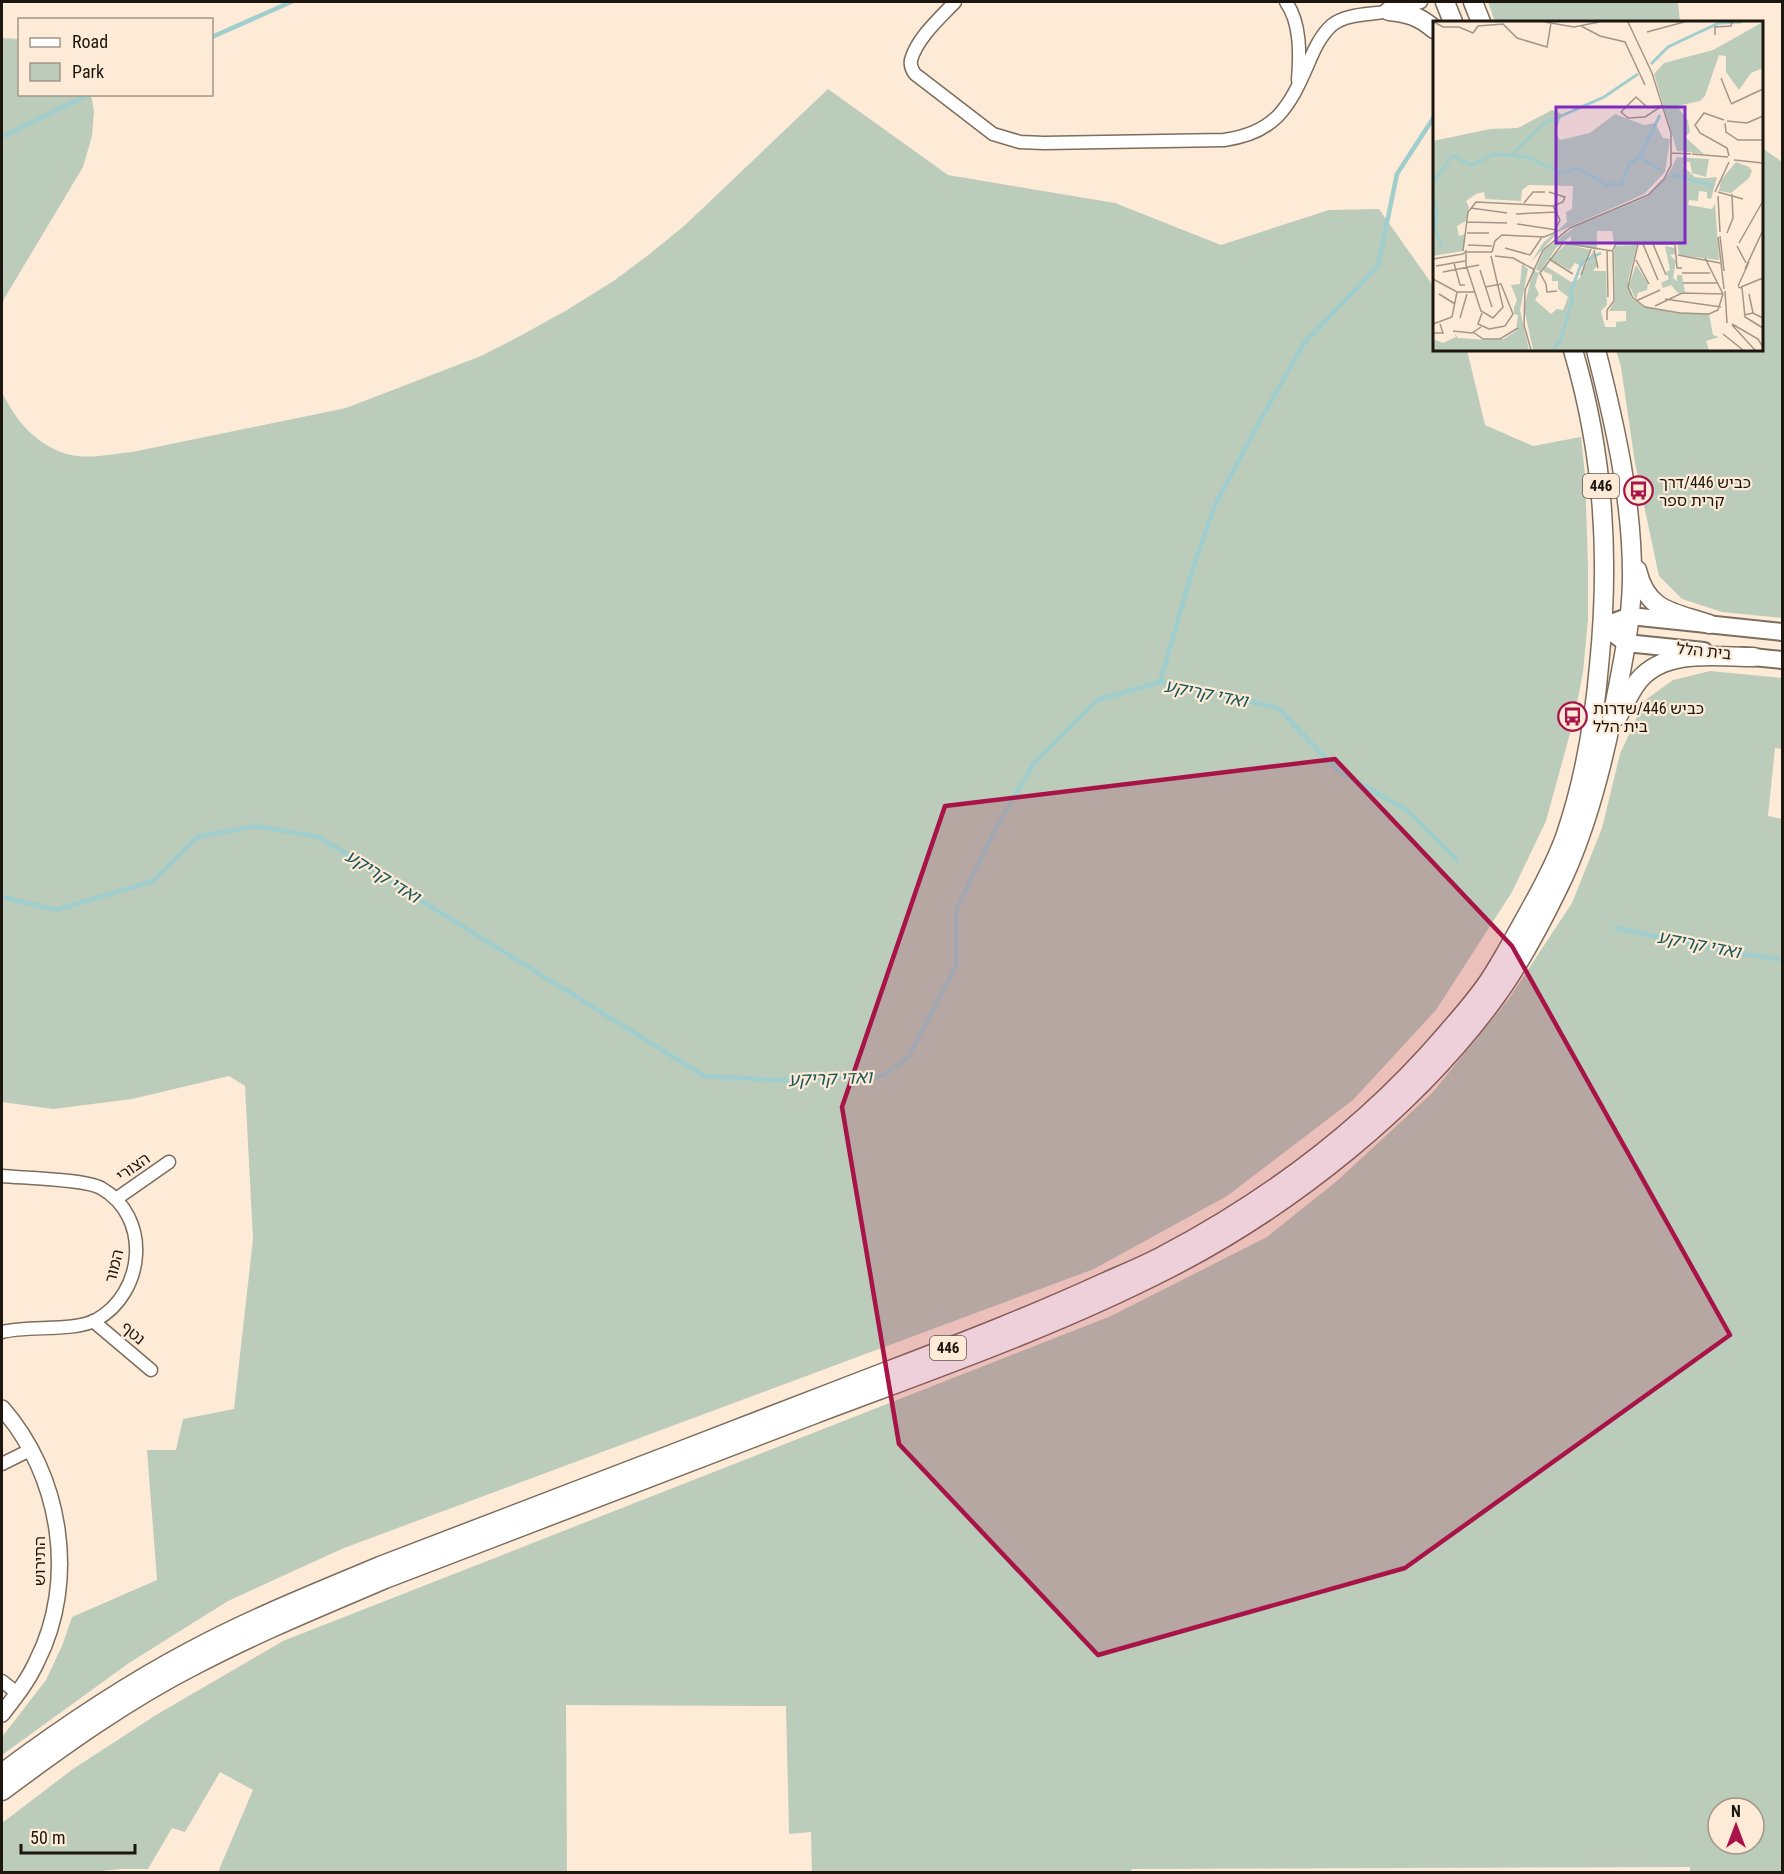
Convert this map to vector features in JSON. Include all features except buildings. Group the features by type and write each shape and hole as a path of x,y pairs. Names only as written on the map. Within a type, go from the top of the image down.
{"main road":[{"path":"1445,2 1453,21"},
{"path":"1473,2 1481,21"},
{"path":"1389,11 1408,13 1421,18 1433,28"},
{"name":"446","path":"2,1773 142,1678 240,1627 380,1566 1027,1317 1162,1256 1218,1224 1306,1166 1383,1101 1418,1066 1485,987 1533,906 1565,838 1581,779 1594,707 1603,626 1605,562 1601,485 1587,405 1573,351"},
{"name":"446","path":"2,1791 150,1690 256,1635 385,1579 1032,1330 1169,1269 1225,1236 1314,1178 1393,1111 1429,1076 1497,995 1564,876 1596,789 1626,643 1632,586 1631,550 1624,486 1615,429 1596,351"},
{"path":"1631,550 1639,581 1648,598 1659,607 1709,624"},
{"path":"1603,626 1630,616"},
{"name":"בית הלל","path":"1630,616 1782,632"},
{"path":"1603,626 1626,643"},
{"name":"בית הלל","path":"1626,643 1782,660"},
{"path":"1608,737 1629,695 1639,680 1652,668 1688,657 1754,657"}],"street":[{"path":"955,2 929,30 918,46 911,61 915,74 993,134 1020,142 1044,143 1239,138 1268,124 1281,113 1297,90 1316,46 1333,25 1342,20 1421,2"},
{"path":"1286,2 1294,16 1298,36 1297,90"},
{"name":"הצורי","path":"116,1199 169,1162"},
{"path":"2,1176 77,1182 99,1187 116,1199"},
{"name":"המור","path":"93,1322 108,1312 122,1297 132,1278 136,1257 136,1238 128,1215 116,1199"},
{"path":"2,1332 18,1328 70,1326 93,1322"},
{"name":"נטף","path":"93,1322 151,1370"},
{"name":"התירוש","path":"2,1408 30,1450 50,1494 57,1522 59,1579 55,1610 38,1660 18,1694 2,1714"},
{"path":"2,1464 30,1450"},
{"path":"2,1681 18,1694"}],"highlighted area":[{"path":"1335,759 1512,946 1730,1335 1405,1568 1098,1655 899,1444 842,1107 945,806"}],"green space":[{"path":"1488,2 1678,2 1680,21 1495,21"},
{"path":"2,38 18,39 18,96 91,96 94,111 92,136 83,167 4,299 2,307"},
{"path":"828,89 948,175 1115,203 1221,245 1329,210 1379,209 1433,286 1433,351 1467,351 1485,425 1533,446 1581,437 1585,475 1588,620 1583,672 1574,719 1546,821 1512,892 1436,1010 1353,1100 1227,1196 1094,1269 344,1548 228,1601 129,1663 2,1755 2,1737 46,1680 62,1646 72,1617 157,1580 147,1450 176,1450 183,1419 234,1409 253,1239 245,1086 229,1076 132,1099 53,1109 2,1102 2,392 20,422 36,438 56,450 75,456 132,452 346,408 481,356 520,336 615,280 684,226"},
{"path":"1763,149 1782,162 1782,618 1722,612 1682,599 1659,576 1635,463 1621,367 1616,351 1763,351"},
{"path":"1710,671 1782,678 1782,749 1775,748 1768,816 1782,819 1782,1872 1690,1872 1690,1867 1132,1869 1130,1872 812,1872 811,1832 789,1834 786,1706 566,1705 567,1872 218,1872 253,1790 220,1772 185,1832 172,1828 148,1869 91,1872 2,1872 2,1823 73,1769 156,1715 283,1641 1111,1316 1267,1237 1338,1180 1432,1093 1508,1000 1572,903 1602,828 1620,754 1644,701 1673,680"}],"waterway":[{"path":"213,37 291,2"},
{"path":"2,137 86,96"},
{"path":"1160,682 1193,568 1215,505 1304,343 1378,266 1397,174 1433,119"},
{"name":"ואדי קריקע","path":"2,897 56,910 153,881 197,837 256,826 319,837 704,1076 778,1080 882,1076 908,1058 956,966 956,910 997,826 1034,763 1097,700 1160,682 1278,708 1338,771 1408,811 1457,860"},
{"name":"ואדי קריקע","path":"1616,928 1782,960"}],"place":[{"name":"כביש 446/דרך קרית ספר","path":"1638,491"},
{"name":"כביש 446/שדרות בית הלל","path":"1572,717"}]}
